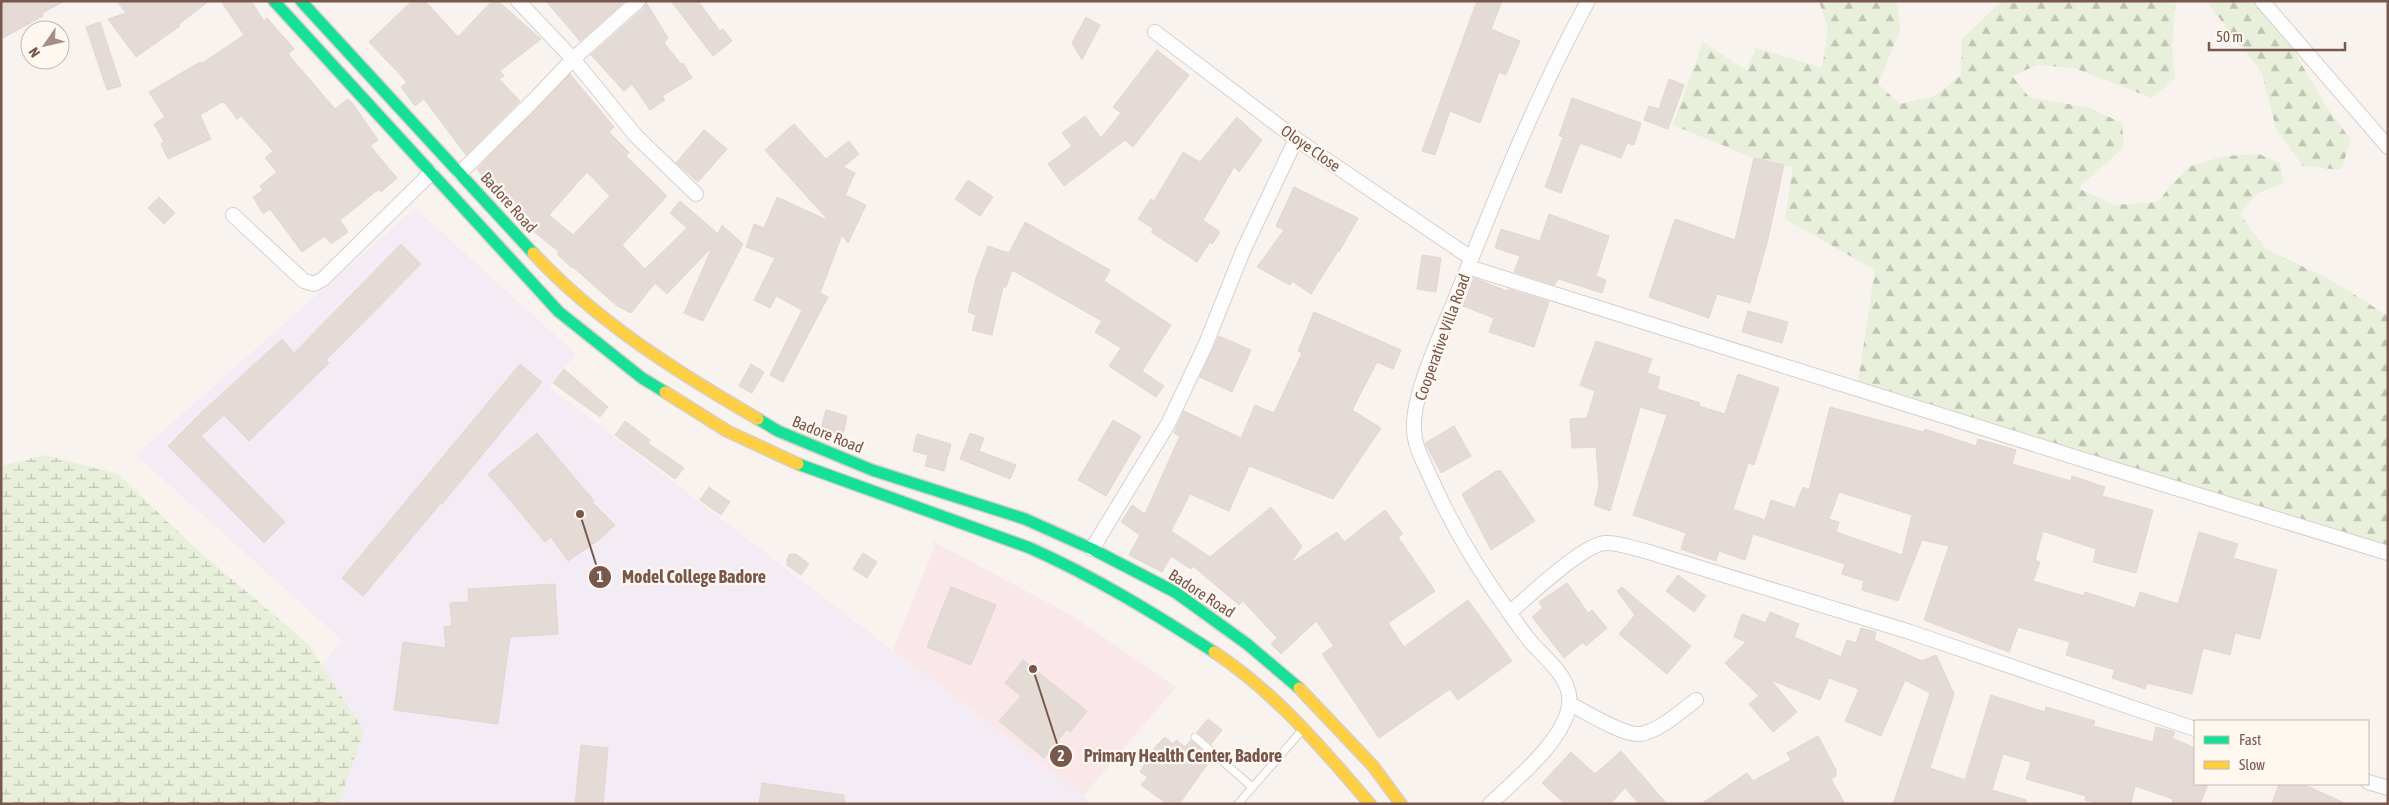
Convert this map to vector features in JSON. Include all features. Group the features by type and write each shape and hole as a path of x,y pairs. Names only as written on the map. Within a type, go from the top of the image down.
{"main road":[{"path":"274,1 559,312 602,348 680,403 727,431 821,474 1030,548 1101,582 1151,611 1232,664 1304,727 1370,804"},
{"name":"Badore Road","path":"300,1 548,269 614,327 673,369 733,407 785,434 872,470 1025,519 1092,549 1175,592 1216,621 1305,693 1373,766 1401,804"},
{"path":"1320,745 1338,728"}],"street":[{"path":"518,1 572,58 636,136 696,194"},
{"path":"460,173 532,103 572,58 638,1"},
{"name":"Cooperative Villa Road","path":"1570,704 1565,683 1555,667 1531,642 1508,613 1484,577 1435,488 1418,450 1414,430 1415,408 1431,358 1469,262 1500,189 1588,1"},
{"path":"2262,1 2388,147"},
{"name":"Oloye Close","path":"1154,32 1296,139 1469,262 2388,553"},
{"path":"1092,549 1168,424 1205,346 1243,251 1296,139"},
{"path":"233,215 304,281 314,284 323,279 431,173"},
{"path":"1508,613 1581,554 1599,544 1608,542 1642,550 1910,632 2194,729"},
{"path":"1490,804 1533,763 1556,735 1562,726 1570,704 1623,730 1639,734 1667,721 1696,700"},
{"path":"2369,782 2388,788"}],"lane":[{"path":"1238,804 1304,727"},
{"path":"1195,738 1252,787"}],"shaded area":[{"path":"415,208 576,354 549,387 1093,804 210,804 342,640 136,455"},
{"path":"932,541 1071,615 1176,687 1083,796 893,650 935,546"}],"green space":[{"path":"1819,1 1897,1 1900,30 1878,84 1900,104 1935,96 1961,75 1962,39 2002,1 2176,1 2172,46 2175,78 2152,98 2074,68 2037,65 2012,76 2029,97 2090,108 2122,123 2124,147 2078,188 2114,205 2158,202 2172,184 2191,166 2224,156 2259,154 2280,163 2284,183 2258,193 2240,214 2266,249 2333,281 2388,316 2388,552 1857,388 1875,270 1785,219 1793,167 1754,158 1673,125 1703,42 1747,71 1755,48 1822,68 1828,28"},
{"path":"2206,1 2256,1 2275,20 2328,109 2351,140 2341,170 2303,166 2276,129 2262,73"},
{"path":"45,455 118,474 195,548 308,644 364,731 339,804 1,804 1,466"}],"building":[{"path":"6,1 65,1 42,13 43,16 36,20 20,20 20,29 1,39 1,4"},
{"path":"117,1 209,1 179,24 180,26 136,57 108,19 126,13"},
{"path":"221,1 251,1 264,21 267,18 294,49 288,54 335,109 348,99 353,104 378,140 370,146 397,178 381,192 379,189 340,220 348,232 331,244 325,236 302,252 270,209 263,214 253,197 263,190 260,186 277,172 265,158 273,151 241,116 237,119 225,103 222,102 200,115 211,139 168,159 161,144 164,142 154,124 165,117 149,92 200,62 201,64 244,35"},
{"path":"412,1 425,1 458,37 492,1 498,1 541,39 500,71 504,76 499,79 520,101 466,155 424,99 415,106 401,87 407,82 369,42"},
{"path":"546,1 625,1 580,41"},
{"path":"671,1 698,1 720,31 723,29 732,41 713,56"},
{"path":"1477,1 1502,1 1491,29 1520,41 1506,75 1499,72 1480,123 1450,111 1435,155 1422,151"},
{"path":"646,2 668,38 664,43 681,64 683,63 692,78 662,96 665,100 650,110 632,84 624,91 591,55 644,8"},
{"path":"1086,17 1100,25 1082,60 1072,43"},
{"path":"100,22 121,86 107,90 86,27"},
{"path":"1157,50 1189,75 1133,147 1125,140 1064,186 1048,164 1072,146 1062,133 1085,116 1101,138 1121,113 1113,107"},
{"path":"570,74 614,127 609,132 629,152 626,156 667,196 622,245 645,269 687,228 670,213 680,201 718,234 722,225 743,244 703,321 684,313 712,247 667,294 655,283 631,313 616,305 572,268 557,254 559,252 514,215 488,178 486,181 477,169","holes":["587,172 610,196 573,235 549,215"]},
{"path":"1669,79 1684,85 1668,129 1644,120 1649,106 1659,109"},
{"path":"1572,98 1641,123 1634,145 1627,143 1621,158 1580,143 1561,193 1545,187 1563,137 1559,136"},
{"path":"1237,117 1262,140 1239,172 1234,167 1203,220 1220,232 1212,244 1210,242 1197,262 1151,232 1154,229 1138,219 1151,199 1154,201 1183,152 1200,162"},
{"path":"794,124 826,159 849,141 859,154 843,167 855,173 845,195 866,205 848,243 842,235 820,293 828,297 783,382 770,375 802,310 776,296 770,308 754,300 775,258 746,247 754,224 764,228 777,197 829,221 765,150"},
{"path":"704,130 727,149 698,182 676,163"},
{"path":"1754,158 1784,165 1768,239 1750,303 1717,294 1709,318 1649,297 1675,219 1735,240"},
{"path":"968,180 993,197 980,216 955,199"},
{"path":"1294,187 1358,218 1339,252 1311,294 1292,281 1290,285 1257,267 1284,230 1276,226"},
{"path":"159,197 175,213 164,224 148,208"},
{"path":"1549,214 1609,236 1596,276 1606,280 1602,293 1559,279 1554,285 1514,272 1520,256 1495,248 1501,229 1540,241"},
{"path":"1025,222 1110,270 1104,281 1171,325 1142,371 1164,386 1156,397 1109,366 1121,348 1095,332 1102,321 1012,270 1006,287 1003,287 992,335 972,330 976,315 968,312 976,278 988,246 1009,253"},
{"path":"401,244 421,264 326,360 329,363 249,441 224,415 201,436 285,522 264,543 168,446 204,410 282,339 294,353"},
{"path":"1422,255 1441,258 1436,292 1417,289"},
{"path":"1474,278 1507,291 1508,289 1549,302 1534,347 1489,332 1494,318 1463,306"},
{"path":"1748,311 1788,322 1782,343 1742,332"},
{"path":"1314,312 1401,350 1393,369 1377,362 1352,410 1381,428 1333,499 1249,466 1229,511 1190,494 1171,531 1210,557 1271,507 1302,546 1290,564 1337,532 1344,542 1385,510 1403,534 1398,537 1435,591 1388,623 1404,647 1468,600 1512,661 1458,700 1450,689 1379,738 1322,654 1334,646 1316,621 1281,654 1271,644 1277,638 1243,601 1239,605 1193,566 1191,569 1171,556 1162,572 1129,555 1140,535 1121,522 1132,505 1145,514 1180,436 1174,433 1184,411 1241,438 1255,405 1274,413 1302,353 1298,351"},
{"path":"1219,336 1251,350 1232,392 1200,377"},
{"path":"1596,341 1652,359 1647,373 1660,377 1657,389 1700,403 1699,406 1725,414 1738,374 1779,388 1754,465 1748,463 1733,509 1765,520 1771,500 1795,508 1803,487 1809,490 1830,407 1923,432 1925,429 1976,446 1978,439 2016,450 2012,464 2071,481 2072,476 2105,487 2102,496 2153,510 2136,573 2093,562 2096,549 2043,531 2035,560 2040,562 2033,581 2084,596 2085,592 2135,608 2140,592 2178,604 2199,532 2238,544 2233,558 2277,570 2260,639 2235,633 2230,655 2203,648 2192,694 2147,683 2145,689 2112,678 2115,670 2066,655 2070,642 2018,627 2009,652 1924,620 1949,546 1922,540 1898,601 1862,590 1864,581 1842,574 1845,564 1753,534 1745,560 1719,551 1716,561 1681,549 1686,533 1633,515 1667,415 1640,407 1610,511 1594,505 1599,487 1596,447 1572,448 1570,419 1587,418 1595,391 1580,385","holes":["1839,492 1912,515 1902,555 1836,532 1839,522 1829,519"]},
{"path":"520,364 542,382 442,504 363,596 342,578"},
{"path":"751,364 764,372 752,393 739,386"},
{"path":"564,369 608,407 600,417 553,383"},
{"path":"826,410 847,416 843,435 821,429"},
{"path":"1113,420 1141,436 1106,496 1078,480"},
{"path":"625,421 650,440 648,443 684,468 675,479 615,435"},
{"path":"1454,426 1471,456 1441,473 1425,443"},
{"path":"537,433 594,501 592,502 615,525 600,539 568,561 551,537 545,542 488,474"},
{"path":"970,433 984,438 979,451 1016,465 1010,479 960,459"},
{"path":"917,434 951,444 944,471 925,466 928,455 913,451"},
{"path":"1496,471 1501,471 1535,521 1491,550 1462,494"},
{"path":"709,487 730,502 721,515 700,500"},
{"path":"863,553 877,562 867,578 853,569"},
{"path":"790,554 796,554 809,564 801,575 787,565 787,559"},
{"path":"1678,575 1706,596 1694,612 1666,591"},
{"path":"1567,583 1588,613 1592,610 1607,628 1586,646 1583,642 1564,658 1532,617 1543,608 1539,602"},
{"path":"555,584 558,634 510,637 498,724 394,710 403,642 446,648 444,627 452,626 450,603 469,602 468,589"},
{"path":"951,587 996,605 971,665 927,647"},
{"path":"1622,587 1691,646 1667,674 1619,634 1635,615 1617,591"},
{"path":"1770,612 1799,624 1794,637 1841,657 1847,640 1856,643 1861,628 1876,632 1874,640 1922,661 1936,655 1954,694 1930,768 1965,780 1991,695 2045,712 2046,707 2095,721 2093,726 2153,742 2156,727 2175,732 2172,738 2194,748 2194,785 2208,785 2200,804 2172,804 2173,799 2135,786 2131,804 2100,804 2085,800 2086,796 2026,779 2031,762 2003,754 1992,790 2026,800 2026,804 1893,804 1930,693 1905,680 1881,736 1845,721 1859,689 1829,678 1820,700 1771,680 1797,712 1773,732 1749,704 1759,696 1725,663 1746,642 1734,637 1742,614 1766,623"},
{"path":"1023,660 1087,711 1070,732 1067,729 1044,758 999,721 1021,696 1005,683"},
{"path":"1208,719 1222,730 1211,744 1197,732"},
{"path":"1818,736 1836,770 1836,776 1831,779 1845,804 1701,804 1747,773 1753,781 1791,760 1787,753"},
{"path":"1165,737 1173,744 1176,740 1185,747 1191,740 1204,752 1199,758 1207,765 1179,804 1167,804 1141,785 1148,777 1140,772 1155,747"},
{"path":"581,745 608,748 603,804 575,804"},
{"path":"1621,751 1667,804 1639,804 1625,788 1610,804 1565,804 1542,783 1571,752 1595,774"},
{"path":"762,783 844,795 844,804 759,804"},
{"path":"2279,785 2304,785 2347,804 2272,804"}],"traffic: fast":[{"path":"274,1 559,312 642,378 665,392"},
{"path":"301,1 533,253"},
{"path":"758,419 778,431 872,470 1025,519 1092,549 1175,592 1247,644 1299,688"},
{"path":"798,464 1030,548 1124,596 1214,652"}],"traffic: slow":[{"path":"533,253 584,301 639,344 698,383 758,419"},
{"path":"665,392 727,431 798,464"},
{"path":"1214,652 1237,668 1278,703 1316,742 1370,804"},
{"path":"1299,688 1373,766 1401,804"}],"place":[{"name":"Model College Badore","path":"580,514"},
{"name":"Primary Health Center, Badore","path":"1033,669"}]}
